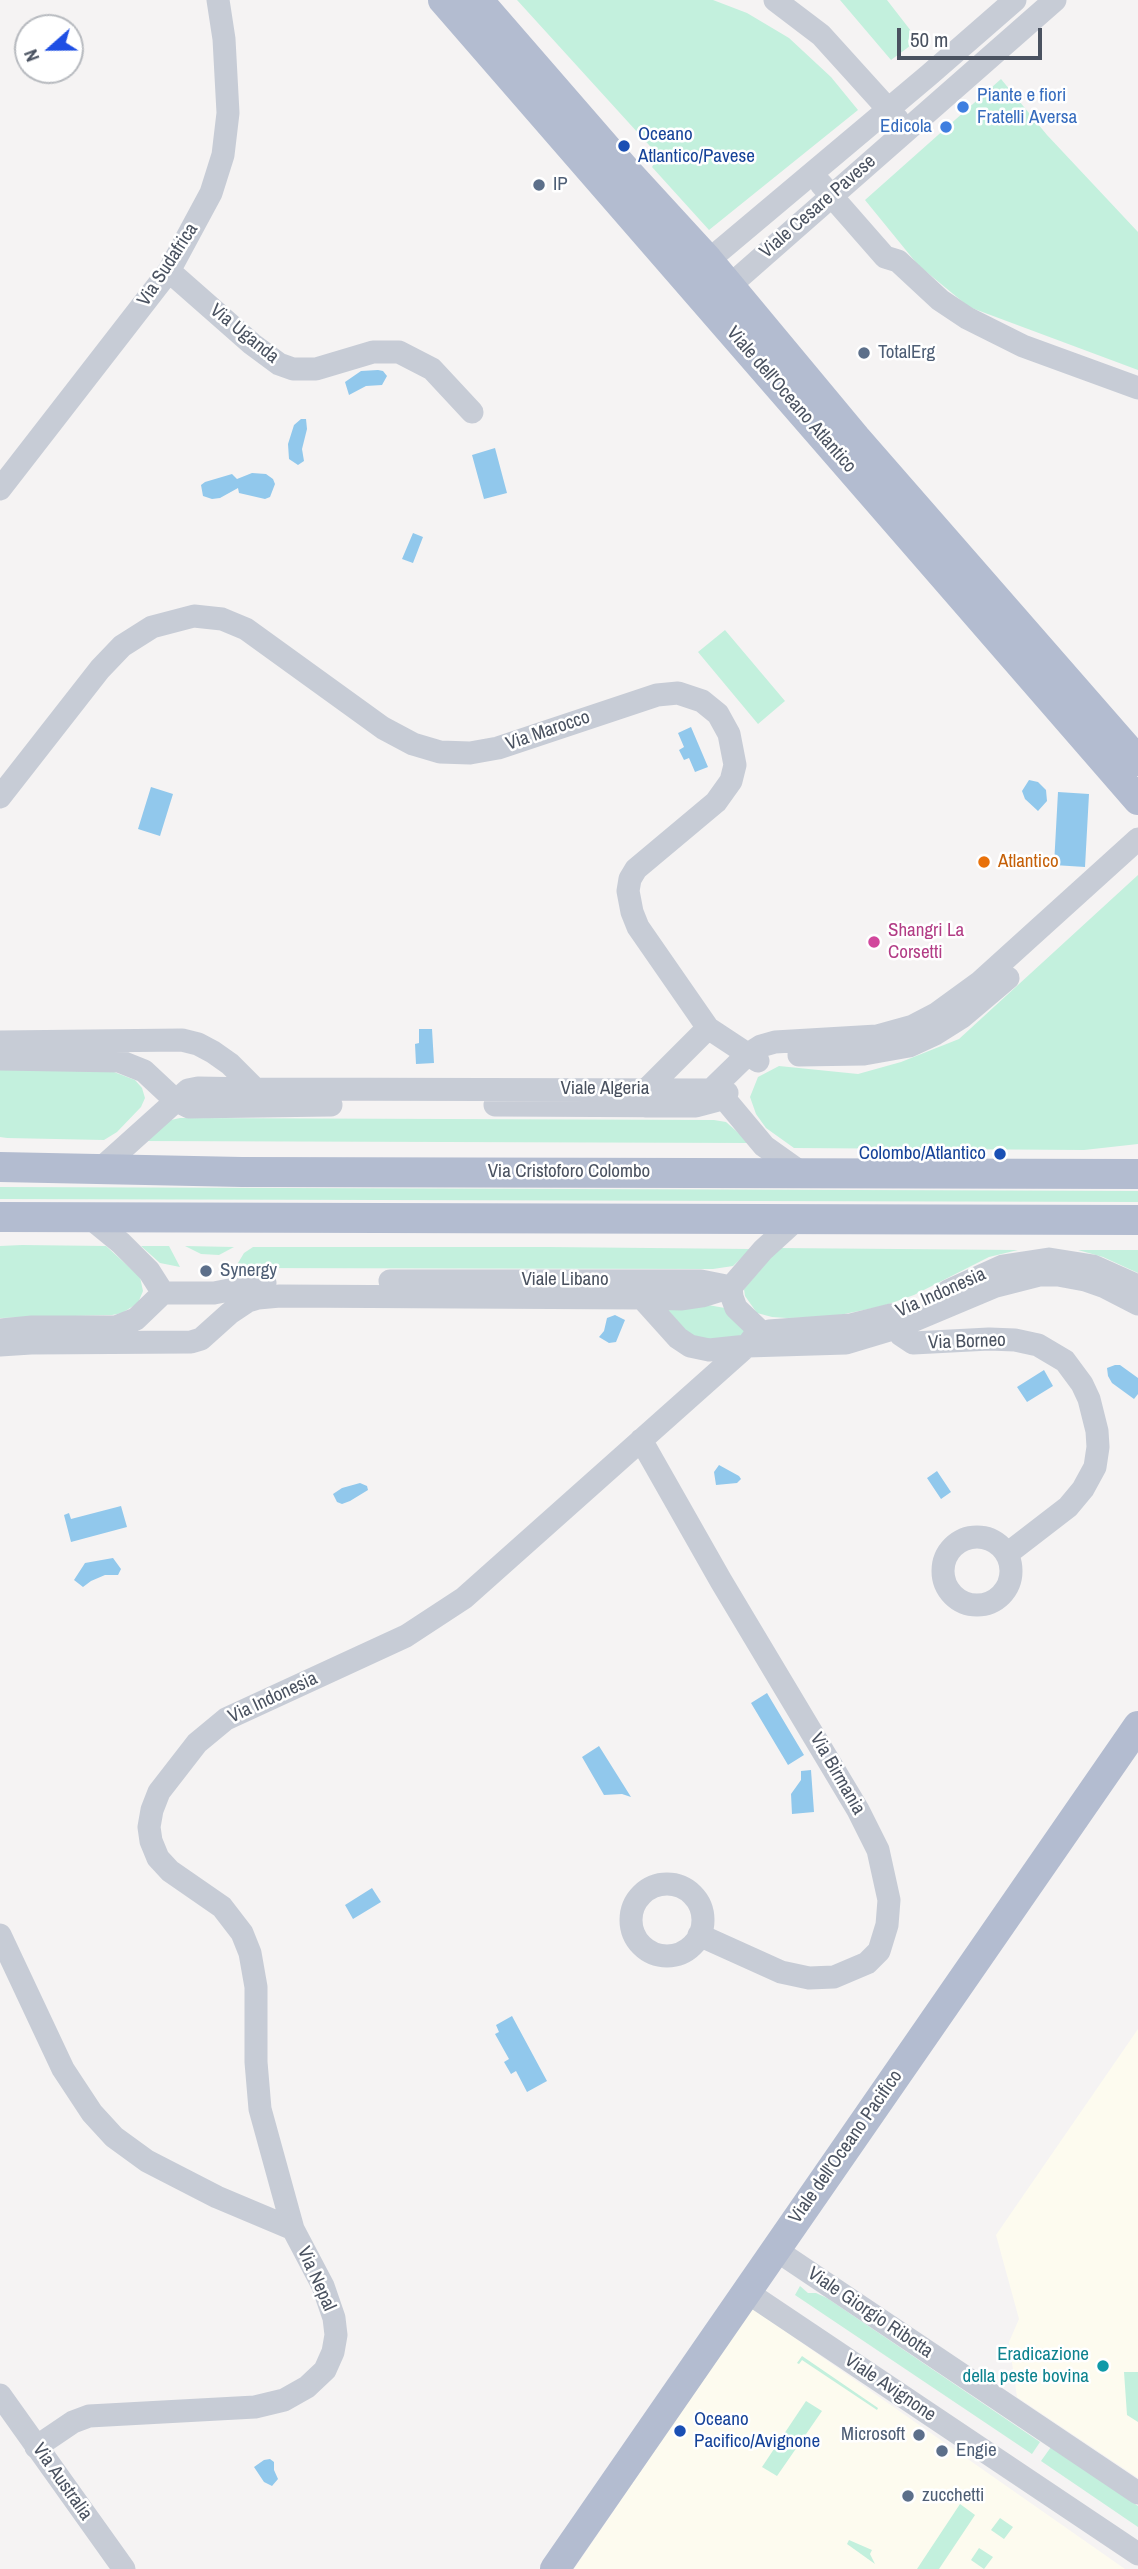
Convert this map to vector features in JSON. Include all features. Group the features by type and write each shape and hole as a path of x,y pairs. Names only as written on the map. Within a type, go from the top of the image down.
{"main road":[{"name":"Viale dell'Oceano Atlantico","path":"443,0 719,295 1138,800"},
{"name":"Viale dell'Oceano Atlantico","path":"478,0 630,175 697,270"},
{"name":"Viale dell'Oceano Atlantico","path":"719,295 856,438 1138,761"},
{"name":"Via Cristoforo Colombo","path":"0,1167 99,1170 1138,1174"},
{"path":"0,1217 1138,1220"},
{"name":"Viale dell'Oceano Pacifico","path":"555,2569 1138,1726"}],"street":[{"name":"Via Sudafrica","path":"0,489 169,271 211,193 223,155 228,104 225,40 218,0"},
{"path":"775,0 821,35 906,130"},
{"name":"Viale Cesare Pavese","path":"697,270 889,110 1015,0"},
{"name":"Viale Cesare Pavese","path":"719,295 1055,0"},
{"path":"811,173 885,257 898,261 940,300 967,318 1023,346 1138,388"},
{"name":"Via Uganda","path":"169,271 259,350 279,364 293,369 316,369 364,354 398,352 432,369 448,383 472,412"},
{"name":"Via Marocco","path":"0,797 100,669 122,646 152,627 194,616 222,619 246,629 383,728 414,744 440,752 470,753 499,748 648,698 670,693 685,694 706,703 722,720 732,745 733,774 728,787 716,802 636,869 630,879 629,897 635,920 643,935 708,1028"},
{"path":"1007,969 1138,839"},
{"path":"802,1173 757,1138 717,1094 753,1058 771,1043 861,1038 913,1026 1007,969 1138,860"},
{"path":"647,1097 708,1028 753,1058"},
{"path":"3,1051 128,1052 174,1040 198,1044 221,1057 255,1089"},
{"path":"99,1170 176,1100 128,1052"},
{"name":"Viale Algeria","path":"316,1097 255,1089 198,1088 188,1090 176,1100 194,1108 316,1097 647,1097 717,1094"},
{"path":"0,1330 123,1326 136,1320 163,1293 139,1261 88,1216"},
{"path":"642,1289 690,1346 709,1350 753,1338 736,1308 732,1287 763,1250 797,1219"},
{"name":"Via Indonesia","path":"893,1322 990,1271 1025,1261 1049,1259 1082,1263 1104,1269 1138,1286"},
{"name":"Via Indonesia","path":"293,2229 260,2109 256,2062 256,1987 250,1952 242,1933 222,1907 170,1871 158,1858 151,1841 149,1827 155,1801 181,1761 215,1727 246,1709 406,1636 443,1613 481,1583 753,1338 773,1331 873,1321 893,1322 996,1286 1039,1275 1085,1280 1138,1304"},
{"name":"Viale Libano","path":"163,1293 222,1293 284,1281 343,1289"},
{"name":"Viale Libano","path":"0,1345 197,1341 235,1309 258,1298 343,1289 642,1289 701,1281 732,1287"},
{"path":"136,1320 150,1343"},
{"name":"Via Borneo","path":"893,1322 905,1339 913,1343 989,1339 1015,1340 1038,1345 1065,1361 1082,1384 1089,1399 1097,1432 1095,1467 1083,1489 1068,1507 1007,1554"},
{"name":"Via Birmania","path":"641,1440 721,1581 858,1810 878,1850 889,1900 887,1925 879,1951 867,1964 834,1978 808,1978 780,1972 699,1935"},
{"name":"Via Nepal","path":"0,1935 63,2069 85,2104 108,2132 141,2158 202,2190 293,2229 319,2276 334,2318 336,2335 333,2352 320,2376 293,2396 265,2406 89,2416 73,2422 36,2446"},
{"name":"Viale Giorgio Ribotta","path":"776,2250 1138,2493"},
{"name":"Viale Avignone","path":"747,2292 1138,2554"},
{"name":"Via Australia","path":"0,2395 124,2569"}],"shaded area":[{"path":"1138,2029 1138,2478 1017,2397 1009,2342 1019,2319 996,2235"},
{"path":"752,2308 1125,2569 574,2569"}],"green space":[{"path":"517,0 713,0 747,13 789,38 831,77 858,110 709,230 652,167 659,156"},
{"path":"840,0 887,0 918,40 891,60"},
{"path":"1001,79 1047,135 1138,232 1138,370 969,307 918,265 865,200"},
{"path":"725,630 785,701 758,724 698,652"},
{"path":"1138,875 1138,1144 1084,1150 794,1148 766,1128 756,1114 750,1097 758,1077 779,1066 858,1074 901,1062 959,1039"},
{"path":"0,1069 114,1072 135,1080 142,1088 145,1098 141,1107 117,1132 104,1140 0,1137"},
{"path":"171,1120 714,1120 726,1122 750,1143 142,1141"},
{"path":"0,1187 1138,1191 1138,1202 0,1199"},
{"path":"0,1246 106,1246 140,1277 143,1291 138,1303 122,1313 112,1315 0,1318"},
{"path":"141,1246 169,1246 180,1267 160,1263"},
{"path":"185,1246 234,1247 219,1255 201,1254"},
{"path":"253,1247 751,1249 733,1266 713,1269 235,1268 244,1253"},
{"path":"779,1248 1018,1250 989,1257 914,1295 883,1306 830,1317 787,1318 757,1313 745,1296 744,1289"},
{"path":"1078,1250 1138,1250 1138,1273 1103,1257"},
{"path":"702,1304 725,1308 745,1327 745,1336 701,1340 682,1330 665,1306"},
{"path":"800,2286 808,2293 827,2298 1040,2442 1032,2454 795,2295"},
{"path":"802,2356 878,2408 877,2410 802,2360 797,2363"},
{"path":"1124,2372 1138,2372 1138,2422 1127,2415"},
{"path":"806,2401 822,2411 777,2476 762,2467"},
{"path":"1051,2447 1138,2506 1138,2527 1041,2461"},
{"path":"960,2504 975,2515 939,2569 917,2569"},
{"path":"1000,2518 1013,2527 1004,2539 991,2530"},
{"path":"849,2540 872,2550 870,2554 875,2564 847,2544"},
{"path":"979,2548 993,2557 984,2569 971,2560"}],"water":[{"path":"378,370 387,376 382,385 366,386 349,395 345,382 361,371"},
{"path":"301,419 306,419 307,429 302,449 304,461 298,465 289,459 288,444 294,425"},
{"path":"495,448 507,493 484,499 472,455"},
{"path":"252,473 266,474 273,479 275,484 270,497 265,499 239,493 238,488 220,498 203,496 201,485 205,482 232,474 237,479"},
{"path":"413,533 423,537 413,563 402,559"},
{"path":"691,727 708,767 695,772 689,758 684,760 679,750 684,747 678,733"},
{"path":"1029,780 1038,782 1046,790 1047,801 1038,811 1025,799 1022,791"},
{"path":"151,787 173,794 160,836 138,829"},
{"path":"1058,792 1089,794 1085,867 1054,865"},
{"path":"419,1029 432,1029 434,1063 416,1064 415,1044 419,1043"},
{"path":"615,1315 625,1320 616,1342 609,1343 599,1337 604,1331 607,1318"},
{"path":"1120,1365 1138,1378 1138,1394 1134,1399 1112,1383 1108,1376 1107,1368"},
{"path":"1044,1370 1053,1386 1027,1402 1017,1387"},
{"path":"719,1465 741,1479 737,1483 716,1485 714,1472"},
{"path":"937,1471 951,1492 941,1499 927,1478"},
{"path":"360,1483 367,1486 368,1490 350,1501 342,1504 337,1502 333,1494 342,1488"},
{"path":"121,1506 127,1527 71,1542 64,1515 69,1513 71,1519"},
{"path":"113,1558 121,1569 118,1575 105,1575 83,1587 74,1580 85,1563"},
{"path":"767,1693 804,1755 788,1765 751,1703"},
{"path":"599,1746 631,1797 622,1794 604,1795 582,1757"},
{"path":"811,1770 814,1812 792,1814 791,1794 801,1780 801,1771"},
{"path":"372,1888 381,1902 353,1919 345,1905"},
{"path":"512,2016 547,2081 527,2092 516,2071 511,2074 504,2062 509,2059 495,2034 499,2032 496,2025"},
{"path":"270,2459 274,2462 278,2479 272,2486 264,2482 254,2467"}],"place":[{"name":"Piante e fiori Fratelli Aversa","path":"963,107"},
{"name":"Edicola","path":"946,127"},
{"name":"Oceano Atlantico/Pavese","path":"624,146"},
{"name":"IP","path":"539,185"},
{"name":"TotalErg","path":"864,353"},
{"name":"Atlantico","path":"984,862"},
{"name":"Shangri La Corsetti","path":"874,942"},
{"name":"Colombo/Atlantico","path":"1000,1154"},
{"name":"Synergy","path":"206,1271"},
{"name":"Eradicazione della peste bovina","path":"1103,2366"},
{"name":"Oceano Pacifico/Avignone","path":"680,2431"},
{"name":"Microsoft","path":"919,2435"},
{"name":"Engie","path":"942,2451"},
{"name":"zucchetti","path":"908,2496"}]}
